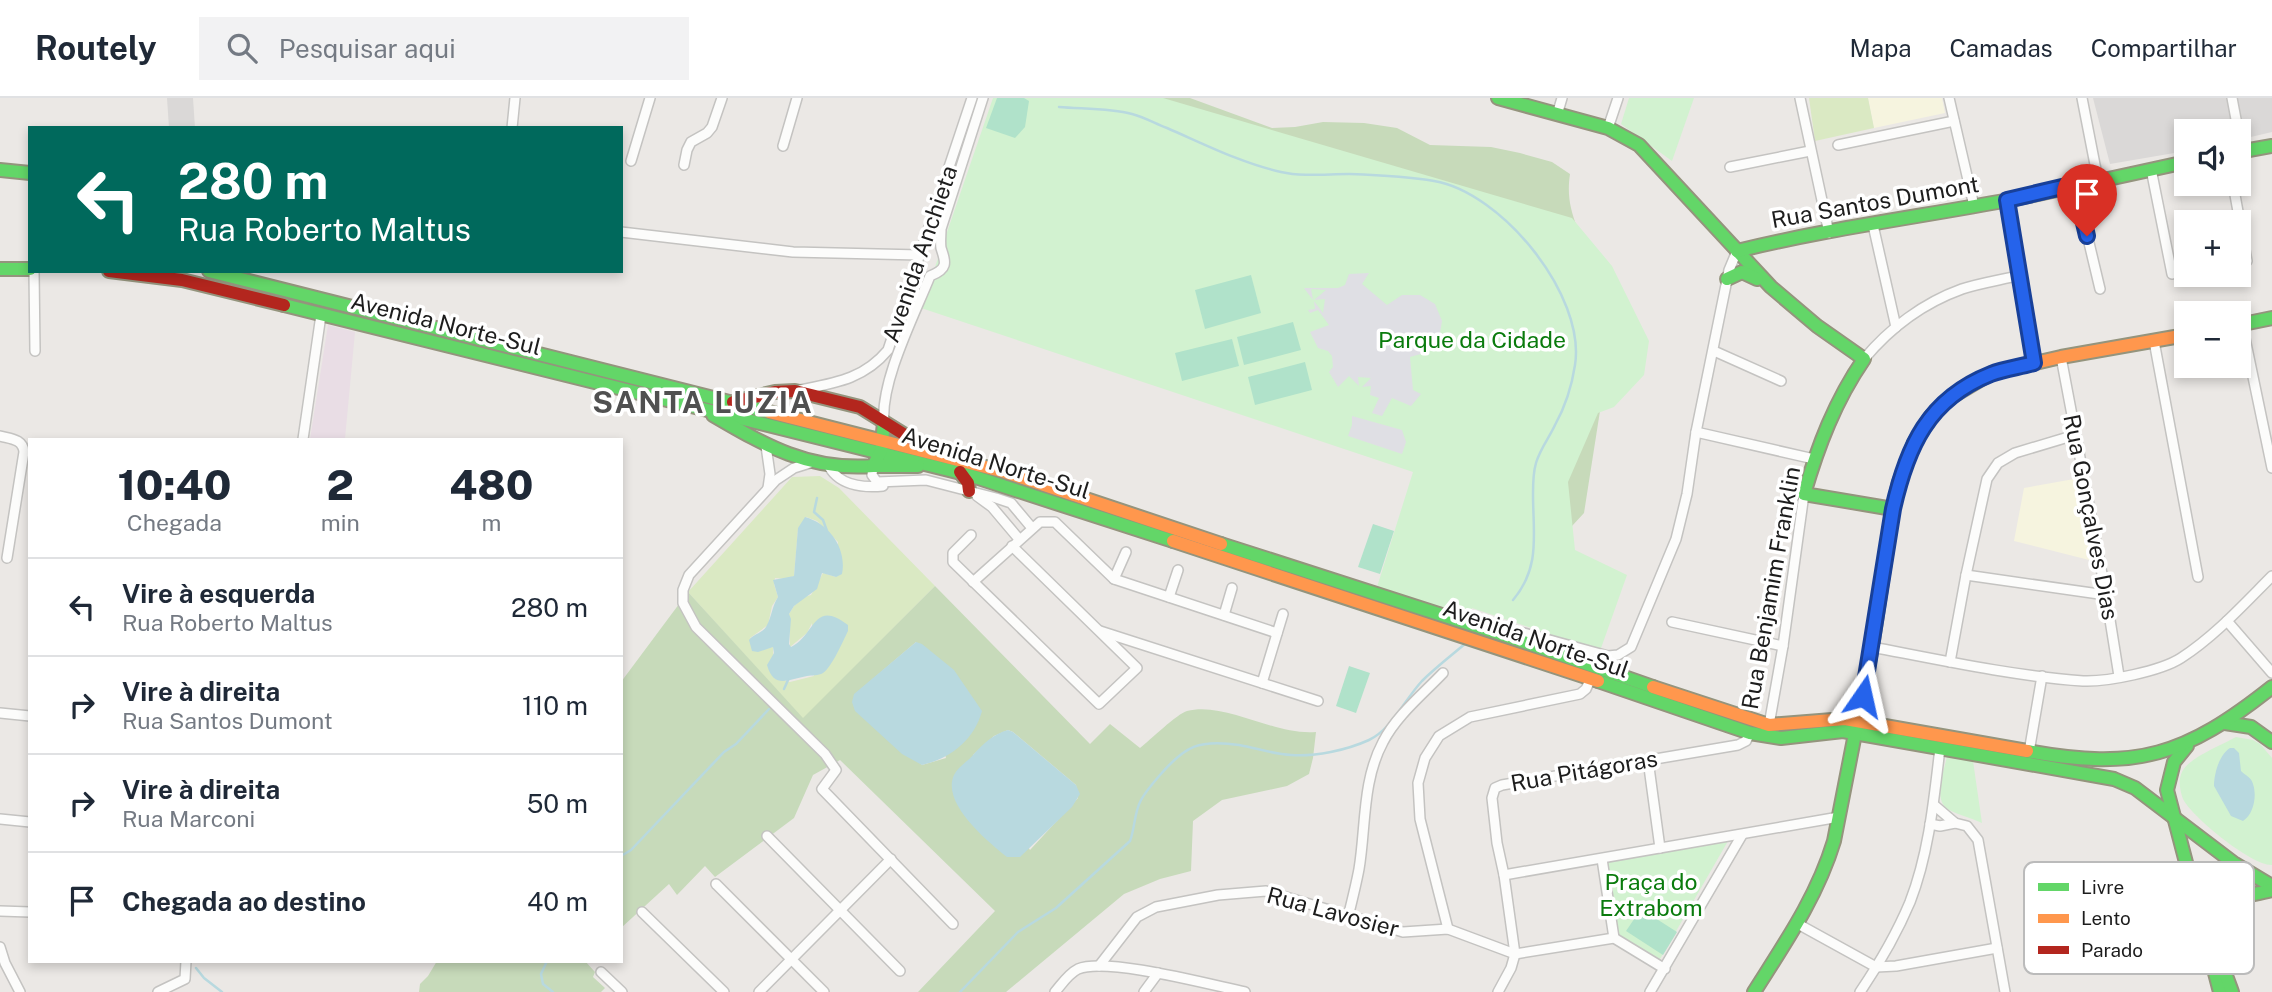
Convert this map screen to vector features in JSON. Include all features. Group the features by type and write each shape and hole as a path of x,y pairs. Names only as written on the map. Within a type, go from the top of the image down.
{"main road":[{"path":"1498,98 1529,102 1557,115 1608,128 1639,145 1767,283 1817,326 1864,359"},
{"path":"2251,149 2272,146"},
{"name":"Rua Santos Dumont","path":"1737,251 1789,238 2007,200 2174,164"},
{"path":"0,170 28,173"},
{"path":"1755,246 1756,271"},
{"path":"0,269 28,270"},
{"path":"1727,279 1746,272 1767,283"},
{"name":"Avenida Norte-Sul","path":"125,273 182,280 703,409 761,416 939,460 1005,472 1501,634 1769,725 1838,719 1857,727"},
{"name":"Avenida Norte-Sul","path":"217,273 729,402 761,416"},
{"path":"2251,323 2272,318"},
{"path":"1754,992 1798,924 1825,870 1857,727 1893,509 1899,482 1916,437 1931,416 1950,398 1993,373 2062,357 2174,337"},
{"name":"Rua Benjamim Franklin","path":"1804,494 1833,408 1864,359"},
{"path":"729,402 775,392 795,391 860,407 939,460"},
{"path":"766,446 758,433 767,399 775,392"},
{"path":"703,409 766,446 823,463 852,467 939,460"},
{"path":"873,466 883,446 884,424"},
{"name":"Avenida Norte-Sul","path":"939,460 960,472 1751,733 1772,738 1857,727"},
{"path":"960,472 971,492"},
{"path":"1804,494 1893,509"},
{"path":"1857,727 2087,760 2120,760 2162,752 2191,741 2225,723 2272,687"},
{"path":"2225,723 2248,724 2272,742"},
{"path":"1857,727 1940,748 2114,779 2135,788 2232,862"},
{"path":"2186,862 2167,790 2169,776 2180,751 2191,741"},
{"path":"2254,876 2272,888"},
{"path":"2254,893 2272,888"},
{"path":"2215,974 2220,992"},
{"path":"2226,974 2232,992"}],"street":[{"path":"512,126 515,98"},
{"path":"631,161 650,98"},
{"path":"684,165 691,142 712,127 722,98"},
{"path":"783,146 797,98"},
{"name":"Avenida Anchieta","path":"795,391 850,379 882,358 888,350 972,98"},
{"name":"Avenida Anchieta","path":"884,424 882,407 889,380 930,275 939,272 944,266 941,229 983,98"},
{"path":"1557,115 1562,98"},
{"path":"1608,128 1618,98"},
{"path":"1800,98 1829,233"},
{"path":"1950,98 1973,206"},
{"path":"2082,98 2098,180"},
{"path":"2232,98 2235,119"},
{"path":"1838,145 1954,121"},
{"path":"1730,167 1810,151"},
{"path":"2151,169 2172,274"},
{"path":"2075,184 2100,289"},
{"path":"2007,200 2034,363"},
{"path":"1873,225 1896,327"},
{"path":"623,232 793,252 921,256 934,245 941,246"},
{"path":"1467,625 1498,626 1608,656 1618,655 1631,647 1676,539 1687,494 1696,432 1730,263 1737,251"},
{"path":"921,256 922,271 930,275"},
{"path":"32,273 35,351"},
{"name":"Rua Benjamim Franklin","path":"1864,359 1896,327 1923,307 1963,289 2021,275"},
{"path":"303,438 321,315"},
{"path":"2154,341 2198,577"},
{"path":"1714,351 1781,381"},
{"name":"Rua Gonçalves Dias","path":"2062,357 2119,676"},
{"path":"2251,374 2272,468"},
{"path":"1696,432 1814,459"},
{"path":"1950,662 1987,479 1998,463 2015,453 2075,435"},
{"path":"0,436 19,441 24,452 7,558"},
{"path":"766,446 770,474 766,493"},
{"path":"894,482 887,486 854,485 835,477 823,463 794,468 776,480 689,575 683,590 683,603 696,627 825,754 836,770 822,789 953,924"},
{"path":"873,466 875,480 881,483 926,480 1011,503 1032,527"},
{"path":"1000,516 1020,490"},
{"path":"971,492 1000,516 1015,542 1098,631 1137,668 1099,704 972,582 952,558 953,553 971,535"},
{"name":"Rua Benjamim Franklin","path":"1769,725 1804,494"},
{"path":"972,582 1032,527 1042,521 1055,522 1114,579 1277,633"},
{"path":"1114,579 1126,552"},
{"path":"1169,597 1178,570"},
{"path":"1966,575 2106,595"},
{"path":"1872,647 1950,662 2085,681 2152,672 2180,659 2227,621 2272,576"},
{"path":"1224,615 1232,588"},
{"path":"1262,683 1283,614"},
{"path":"2227,621 2272,673"},
{"path":"1672,622 1783,646"},
{"path":"1098,631 1318,701"},
{"path":"1125,656 1133,641"},
{"path":"1348,917 1359,868 1375,760 1384,740 1397,722 1443,673"},
{"path":"2029,751 2042,676"},
{"path":"1448,929 1420,819 1418,783 1425,758 1440,736 1471,717 1580,694 1590,680"},
{"path":"0,722 0,713 28,716"},
{"name":"Rua Pitágoras","path":"1515,954 1497,843 1492,798 1495,788 1738,746 1746,741 1751,733"},
{"path":"1860,992 1909,904 1918,877 1934,805 1940,748"},
{"path":"1648,760 1660,848"},
{"path":"1934,805 1955,823 1966,826 1978,840 2005,992"},
{"path":"1504,875 1839,817"},
{"path":"0,820 28,822"},
{"path":"1930,824 1940,826 1955,823"},
{"path":"1650,992 1742,835"},
{"path":"767,836 900,971"},
{"path":"759,992 891,859"},
{"path":"1602,859 1614,938 1665,969"},
{"path":"716,884 824,992"},
{"name":"Rua Lavosier","path":"1099,966 1137,917 1156,907 1241,892 1266,891 1402,932 1448,929 1515,954 1614,938"},
{"path":"0,911 28,912"},
{"path":"642,912 723,992"},
{"path":"1798,924 1876,967 1896,967 1997,948"},
{"path":"0,947 20,992"},
{"path":"1497,992 1511,968 1515,954"},
{"path":"158,992 185,979 186,963"},
{"path":"1055,992 1065,979 1079,969 1099,966 1158,973 1244,992"},
{"path":"601,972 622,992"},
{"path":"1144,992 1158,973"}],"shaded area":[{"path":"167,98 193,98 195,126 169,126"},
{"path":"1868,98 1942,98 1945,113 1874,128"},
{"path":"2093,98 2272,98 2272,132 2251,137 2251,119 2174,119 2174,153 2110,164"},
{"path":"1369,273 1362,284 1387,305 1402,295 1420,295 1435,304 1442,321 1439,339 1434,346 1428,352 1410,357 1413,390 1421,394 1411,406 1392,398 1382,416 1372,413 1379,398 1370,395 1371,386 1362,387 1371,378 1358,377 1359,386 1349,376 1338,387 1329,372 1333,367 1332,356 1328,351 1318,348 1310,332 1329,325 1318,310 1310,313 1308,310 1315,309 1314,301 1323,313 1325,299 1314,300 1326,290 1311,289 1313,300 1304,288 1338,288 1345,285 1349,274"},
{"path":"328,325 355,332 345,438 310,438"},
{"path":"1352,416 1402,430 1406,442 1402,454 1348,436"},
{"path":"2074,479 2093,561 2014,541 2024,488"}],"green space":[{"name":"Parque da Cidade","path":"993,98 1163,98 1572,218 1612,266 1649,341 1644,375 1614,407 1598,413 1568,482 1575,550 1627,575 1600,651 1472,608 1468,618 1377,587 1413,472 921,308"},
{"path":"997,98 1024,98 1029,101 1025,127 1015,138 986,128"},
{"path":"1035,98 1190,98 1272,128 1323,122 1364,123 1397,128 1430,145 1491,147 1520,153 1552,162 1570,174 1570,201 1577,227 1600,411 1584,513 1549,551 1501,520"},
{"path":"1629,98 1694,98 1672,161 1621,124"},
{"path":"1809,98 1868,98 1874,128 1815,141"},
{"path":"1251,275 1261,313 1205,329 1195,290"},
{"path":"1293,322 1301,350 1244,365 1237,337"},
{"path":"1232,339 1239,366 1182,381 1175,353"},
{"path":"1305,362 1312,390 1255,405 1248,377"},
{"path":"820,476 839,488 935,586 803,719 688,592 792,477","holes":["806,517 817,521 838,542 836,577 823,573 811,595 804,597 789,614 790,647 807,633 812,623 814,676 790,682 774,678 773,647 765,648 750,638 768,625 772,606 778,597 775,578 786,579 794,576 798,529"]},
{"path":"1373,524 1394,531 1380,574 1358,567"},
{"path":"935,586 1090,744 1110,724 1140,748 1187,711 1217,711 1284,729 1316,732 1309,774 1287,786 1222,800 1193,821 1191,871 1160,879 1124,894 1006,992 918,992 995,911 840,760 813,775 794,818 715,877 705,866 677,895 669,884 623,926 623,679 688,592 803,718","holes":["916,642 946,758 922,765 854,695","1008,730 1076,785 1078,798 1030,850 973,755 994,736"]},
{"path":"1349,666 1370,673 1356,713 1336,706"},
{"path":"2236,737 2260,744 2272,758 2272,865 2251,858 2223,839 2198,817 2182,796 2180,778 2185,767"},
{"path":"1947,756 1973,761 1982,823 1949,810 1941,800 1940,785"},
{"name":"Praça do Extrabom","path":"1728,841 1660,959 1615,934 1605,863"},
{"path":"1641,909 1677,932 1663,955 1626,931"},
{"path":"436,963 587,963 595,972 593,977 605,988 601,992 419,992 420,984"}],"water":[{"path":"805,517 822,525 835,539 842,556 842,574 836,577 822,573 817,589 794,606 789,614 789,644 791,647 799,642 821,617 836,618 848,625 848,631 834,660 823,673 783,681 774,678 767,665 774,653 773,647 758,652 752,651 749,640 764,630 769,622 778,597 773,580 794,576 798,528"},
{"path":"916,642 954,670 982,711 973,731 960,746 942,758 922,765 902,754 855,711 852,702 854,694"},
{"path":"1008,730 1076,785 1080,794 1072,807 1020,857 1007,857 978,831 960,809 952,786 954,775 960,767 988,740"},
{"path":"2230,748 2239,753 2241,771 2251,780 2254,789 2252,809 2243,821 2231,816 2214,786 2218,765"}],"waterway":[{"path":"1059,107 1136,115 1237,158 1289,174 1381,175 1434,181 1460,189 1486,205 1511,226 1534,251 1553,279 1567,308 1575,337 1575,365 1570,388 1534,471 1532,563 1522,588 1513,600"},
{"path":"817,498 814,512 823,520 827,531"},
{"path":"960,992 1018,932 1056,908 1130,841 1143,797 1169,765 1185,751 1203,744 1225,743 1278,753 1310,755 1360,744 1385,729 1422,681 1466,643"},
{"path":"784,689 788,680"},
{"path":"623,855 631,850 769,709"},
{"path":"546,963 541,974 543,984 553,992"},
{"path":"196,968 222,992"}],"traffic: fast":[{"path":"1498,98 1608,128 1639,145 1771,287 1817,326 1864,359 1828,424 1804,494 1893,509"},
{"path":"2251,150 2272,146"},
{"path":"1737,251 2009,200 2174,165"},
{"path":"0,170 28,173"},
{"path":"0,269 28,269"},
{"path":"1727,279 1742,272 1757,279"},
{"path":"217,273 769,412"},
{"path":"284,305 969,475 1173,541"},
{"path":"2251,322 2272,318"},
{"path":"713,415 751,437 789,454 850,467 873,466 881,451 884,423"},
{"path":"1754,992 1809,900 1834,841 1872,647 1893,509 1899,482 1914,443"},
{"path":"873,466 918,466"},
{"path":"1221,544 1501,634 1653,687"},
{"path":"1598,681 1750,733 1781,738 1843,731 2114,779 2135,788 2232,862"},
{"path":"2027,751 2099,759 2130,758 2158,752 2185,743 2212,729 2272,687"},
{"path":"2225,723 2251,727 2272,742"},
{"path":"2186,862 2167,790 2174,762 2187,746"},
{"path":"2254,875 2272,886"},
{"path":"2254,894 2272,890"},
{"path":"2215,974 2220,992"},
{"path":"2226,974 2232,992"}],"traffic: slow":[{"path":"1914,443 1931,416 1950,398 1992,373 2061,357 2174,337"},
{"path":"769,412 1005,472 1221,544"},
{"path":"1173,541 1598,681"},
{"path":"1653,687 1769,725 1845,719 2027,751"}],"traffic: jam":[{"path":"125,273 182,280 284,305"},
{"path":"733,402 775,392 795,391 860,407 918,443"},
{"path":"960,472 968,483 969,491"}],"district":[{"name":"SANTA LUZIA","path":"703,403"}],"route":[{"path":"1863,696 1893,509 1899,482 1916,437 1931,416 1950,398 1972,383 1993,373 2034,363 2007,200 2075,184 2087,236"}]}
